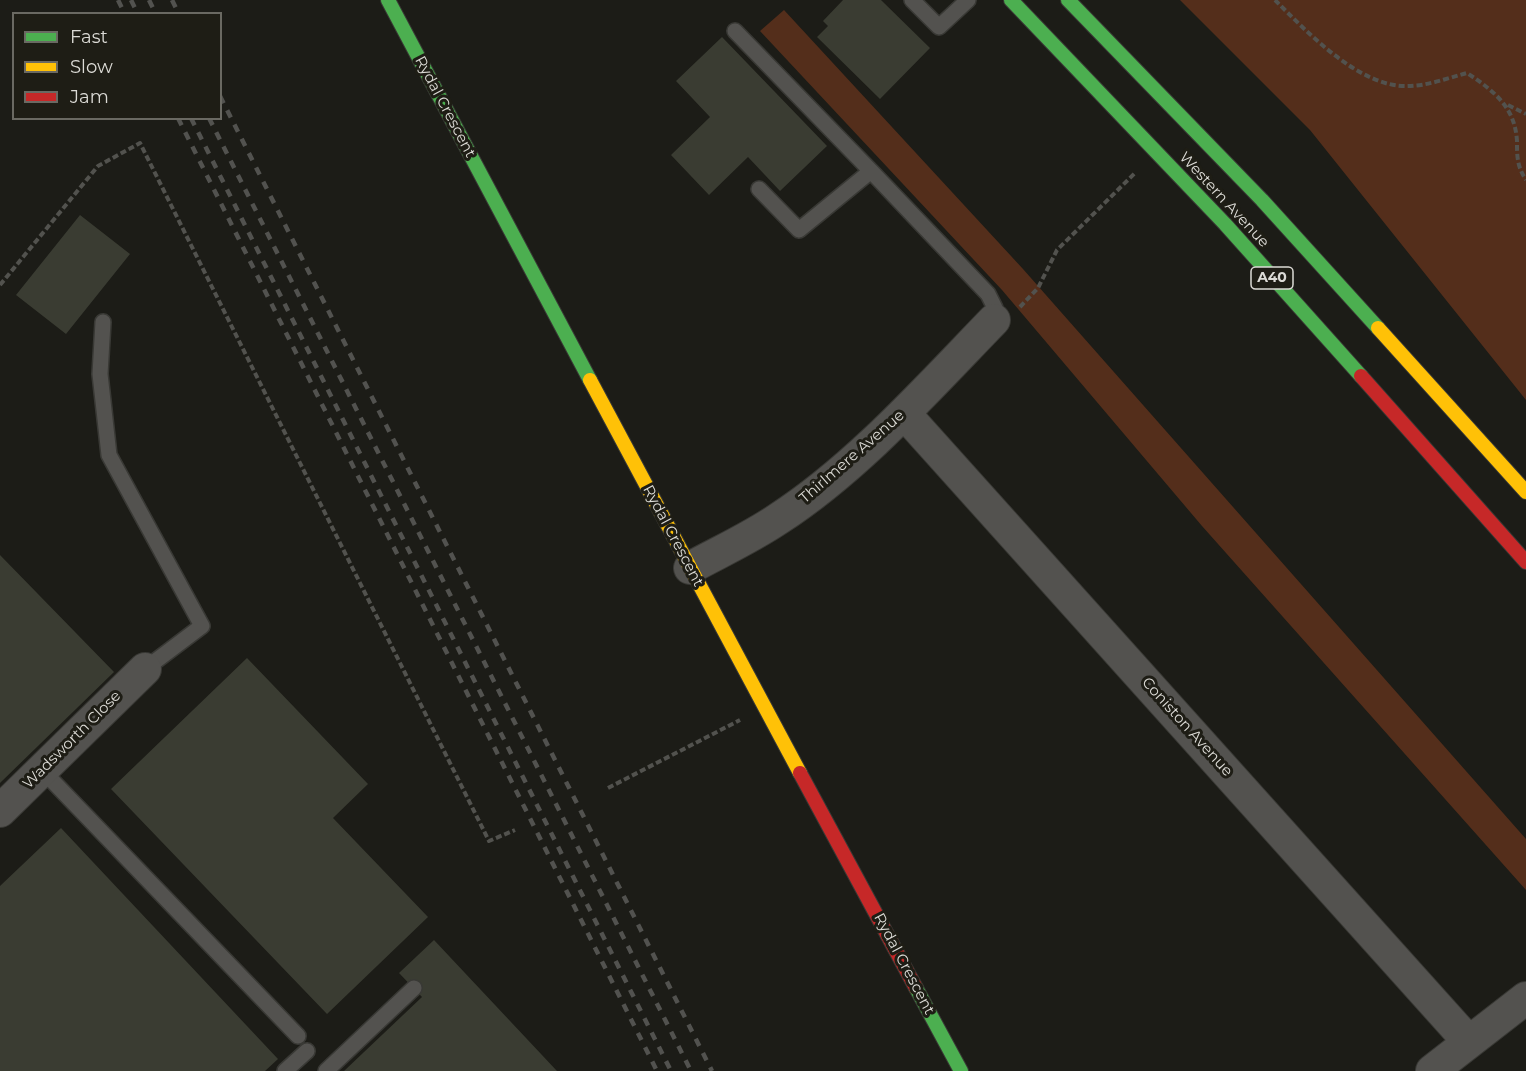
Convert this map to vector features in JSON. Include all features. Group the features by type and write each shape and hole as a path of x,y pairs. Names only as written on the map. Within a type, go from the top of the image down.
{"main road":[{"name":"Rydal Crescent","path":"388,0 764,707 961,1071"},
{"name":"Western Avenue","path":"1011,0 1225,224 1526,562"},
{"name":"Western Avenue","path":"1068,0 1262,200 1526,492"}],"street":[{"name":"Thirlmere Avenue","path":"690,568 778,519 826,483 904,413 994,320"},
{"name":"Coniston Avenue","path":"904,413 1469,1042"},
{"name":"Wadsworth Close","path":"0,811 145,669"},
{"path":"1432,1071 1526,998"}],"lane":[{"path":"912,0 939,27 968,0"},
{"path":"735,30 987,294 995,308 994,320"},
{"path":"759,189 799,230 871,171"},
{"path":"103,321 100,374 109,455 202,626 145,669"},
{"path":"42,770 297,1036"},
{"path":"326,1071 414,988"},
{"path":"285,1071 307,1051"}],"path":[{"path":"1275,0 1350,67 1382,82 1408,86 1467,73 1489,87 1506,104 1526,114"},
{"path":"1506,104 1515,123 1517,167 1526,180"},
{"path":"0,285 98,166 140,143 489,841 515,830"},
{"path":"994,320 1012,315 1038,288 1057,250 1157,152"},
{"path":"608,789 764,707"}],"shaded area":[{"path":"1180,0 1526,0 1526,400 1310,130"},
{"path":"784,10 1023,269 1526,839 1526,890 1202,526 1002,290 760,31"}],"building":[{"path":"843,0 881,0 930,48 880,99 817,37 828,26 823,21"},
{"path":"722,37 827,146 780,191 748,157 709,195 671,155 710,117 676,81"},
{"path":"80,215 130,254 66,334 16,295"},
{"path":"0,555 114,672 0,783"},
{"path":"247,658 368,784 333,818 428,917 327,1014 111,789"},
{"path":"61,828 278,1059 265,1071 0,1071 0,886"},
{"path":"434,940 557,1071 344,1071 422,997 399,973"}],"railway":[{"path":"118,0 124,12"},
{"path":"131,0 137,12"},
{"path":"149,0 155,12"},
{"path":"172,0 178,12"},
{"path":"222,100 712,1071"},
{"path":"179,120 657,1071"},
{"path":"192,120 671,1071"},
{"path":"210,120 691,1071"}],"traffic: fast":[{"path":"388,0 590,380"},
{"path":"1011,0 1225,224 1361,376"},
{"path":"1068,0 1262,200 1378,328"},
{"path":"916,988 961,1071"}],"traffic: slow":[{"path":"1378,328 1526,492"},
{"path":"590,380 800,773"}],"traffic: jam":[{"path":"1361,376 1526,562"},
{"path":"800,773 916,988"}]}
